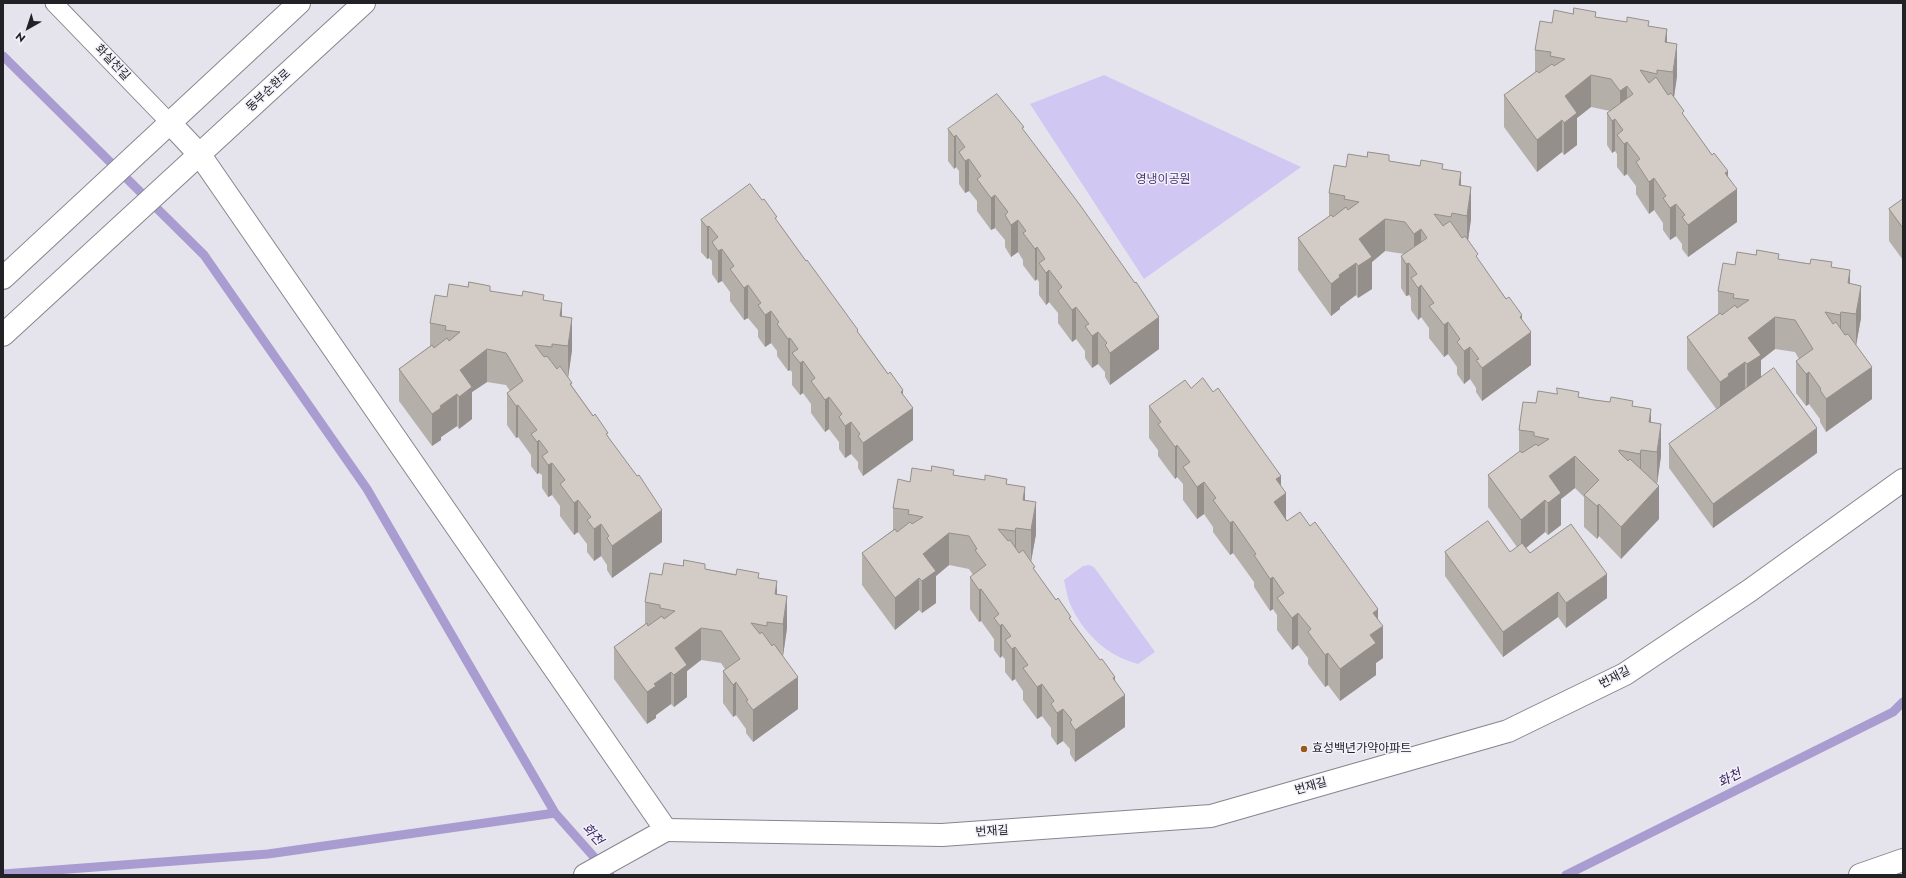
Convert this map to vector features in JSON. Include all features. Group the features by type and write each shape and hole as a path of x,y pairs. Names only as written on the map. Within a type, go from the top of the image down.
{"street":[{"path":"3,278 299,3"},
{"name":"동부순환로","path":"3,334 174,179 364,3"},
{"path":"170,123 200,155 666,830"},
{"name":"번재길","path":"585,875 666,830 942,835 1211,816 1508,731 1625,674 1749,591 1903,480"},
{"path":"1860,875 1903,860"}],"lane":[{"name":"화실천길","path":"54,3 170,123"}],"green space":[{"name":"영냉이공원","path":"1104,75 1301,167 1144,279 1030,104"},
{"path":"1089,565 1094,567 1155,652 1138,664 1116,655 1097,642 1075,615 1067,595 1064,580 1083,566"}],"building":[{"path":"1574,8 1596,12 1595,17 1627,22 1627,17 1649,21 1648,26 1667,29 1665,42 1677,44 1673,72 1657,70 1657,74 1640,70 1649,83 1656,77 1668,95 1671,93 1684,111 1682,113 1712,155 1714,153 1728,171 1725,173 1737,189 1688,225 1682,217 1685,215 1676,204 1670,208 1663,198 1666,196 1654,178 1649,182 1636,162 1640,159 1627,142 1624,144 1617,135 1623,130 1615,119 1612,121 1607,113 1633,94 1627,86 1620,91 1611,79 1591,75 1565,96 1577,113 1564,123 1562,120 1537,140 1504,95 1537,71 1539,73 1552,64 1554,66 1565,59 1550,56 1551,52 1535,50 1540,21 1552,23 1554,10 1573,14"},
{"path":"997,94 1024,127 1022,128 1080,205 1135,283 1136,282 1159,317 1110,353 1105,345 1107,343 1098,332 1092,336 1085,326 1089,324 1076,307 1072,310 1058,291 1062,287 1049,270 1046,273 1039,263 1045,259 1037,247 1035,249 1023,233 1026,231 1018,220 1011,225 1005,215 1008,212 995,195 991,198 977,179 981,176 969,159 965,161 959,152 965,147 956,135 954,137 948,129"},
{"path":"1368,152 1389,155 1389,161 1420,166 1421,160 1443,164 1442,169 1461,172 1459,185 1471,187 1467,216 1452,213 1451,217 1434,214 1443,226 1450,221 1462,238 1465,236 1478,254 1476,256 1506,299 1509,297 1522,315 1520,317 1531,332 1482,368 1476,360 1479,359 1470,347 1464,351 1457,342 1460,339 1448,322 1444,325 1429,306 1434,303 1421,285 1418,288 1411,278 1417,274 1409,263 1406,264 1401,256 1427,238 1421,229 1414,234 1405,222 1385,219 1359,239 1372,257 1358,266 1356,263 1339,275 1340,277 1331,284 1298,238 1331,215 1333,217 1346,207 1348,210 1359,202 1344,199 1345,196 1329,193 1334,165 1346,167 1348,154 1367,157"},
{"path":"750,184 762,200 764,199 777,217 775,218 858,330 857,331 888,374 890,372 903,390 901,392 913,408 863,443 858,436 860,434 851,422 845,426 839,417 842,414 829,397 825,400 811,381 815,378 803,361 800,363 792,353 798,349 790,338 788,339 777,324 779,322 771,311 765,315 758,305 761,303 748,285 744,288 730,269 734,266 722,249 718,251 712,242 718,237 709,226 707,227 701,220"},
{"path":"1903,199 1903,228 1889,209"},
{"path":"1757,250 1779,254 1778,259 1810,264 1811,259 1832,262 1831,267 1850,270 1848,283 1861,286 1856,314 1841,312 1840,315 1825,312 1833,324 1836,322 1845,335 1848,334 1872,367 1826,399 1809,372 1806,374 1796,361 1813,349 1795,320 1775,317 1748,338 1761,355 1747,364 1745,362 1728,374 1729,376 1720,382 1687,337 1720,313 1722,315 1735,305 1737,308 1749,300 1733,298 1734,294 1718,291 1723,263 1735,265 1737,252 1756,255"},
{"path":"469,282 490,286 490,291 522,296 523,291 544,295 543,300 562,303 560,316 572,318 568,346 552,344 552,347 535,345 544,357 547,356 557,369 560,366 572,383 570,384 593,416 595,414 608,433 606,434 637,476 639,475 662,510 612,546 607,538 609,536 601,524 594,529 587,520 591,517 578,500 574,503 560,484 565,480 552,463 548,465 542,456 548,452 539,440 537,442 531,434 537,430 507,393 523,381 506,353 487,349 460,370 472,387 459,397 457,394 440,406 441,408 432,414 399,369 432,345 434,348 447,338 449,341 460,332 445,330 446,326 430,323 435,295 447,297 449,284 468,287"},
{"path":"1774,368 1817,428 1713,504 1669,444"},
{"path":"1203,378 1213,392 1218,388 1281,476 1276,479 1286,493 1274,502 1287,521 1300,512 1310,526 1315,522 1378,609 1373,613 1383,626 1370,635 1376,643 1340,669 1328,653 1325,655 1308,632 1311,629 1298,613 1292,618 1277,598 1284,593 1273,577 1270,579 1254,555 1256,554 1233,521 1230,523 1213,500 1216,498 1204,482 1197,487 1183,467 1190,462 1177,445 1175,447 1158,424 1161,422 1149,406 1185,380 1191,388"},
{"path":"1557,388 1579,392 1578,397 1594,400 1610,402 1611,397 1633,401 1632,406 1651,409 1649,422 1661,424 1657,452 1641,450 1640,454 1619,450 1619,452 1628,461 1630,459 1659,486 1621,527 1599,504 1597,506 1584,495 1599,480 1575,456 1549,476 1561,493 1548,503 1545,500 1521,520 1488,475 1520,451 1522,453 1536,444 1538,446 1549,439 1534,436 1534,432 1519,430 1523,402 1536,403 1538,391 1557,394"},
{"path":"932,466 954,470 953,475 985,480 985,475 1007,479 1006,484 1025,487 1023,500 1036,502 1031,530 1016,528 1015,531 998,529 1008,541 1010,540 1019,553 1023,550 1035,567 1033,568 1056,600 1058,598 1071,617 1069,618 1100,660 1102,659 1115,677 1113,678 1125,695 1075,730 1070,722 1072,720 1063,709 1057,713 1051,704 1054,701 1042,684 1037,687 1023,668 1028,665 1015,647 1012,649 1005,640 1011,636 1002,624 1000,626 994,618 999,614 981,589 979,590 970,577 986,565 975,550 977,549 969,536 949,533 923,554 936,571 922,581 919,578 895,598 862,553 895,529 897,532 910,522 912,524 923,517 908,514 909,510 893,508 898,479 910,482 912,468 931,471"},
{"path":"1488,521 1510,552 1522,543 1530,553 1571,524 1607,574 1566,603 1558,592 1503,632 1445,552"},
{"path":"684,560 705,564 705,569 736,575 737,569 759,573 758,578 777,581 775,594 787,596 783,624 767,622 767,626 751,623 760,634 762,632 772,646 774,644 798,677 753,710 746,701 748,700 736,682 733,685 723,671 740,659 721,631 701,628 675,648 687,665 674,675 671,672 654,684 656,686 647,692 614,647 647,623 648,626 662,616 664,619 675,611 660,608 660,605 645,602 650,573 662,575 664,563 683,566"}],"waterway":[{"path":"3,56 204,255 367,489 555,813 610,875"},
{"name":"화천","path":"1566,875 1893,712 1903,702"},
{"path":"3,874 268,854 555,813"}],"place":[{"name":"효성백년가약아파트","path":"1304,749"}]}
